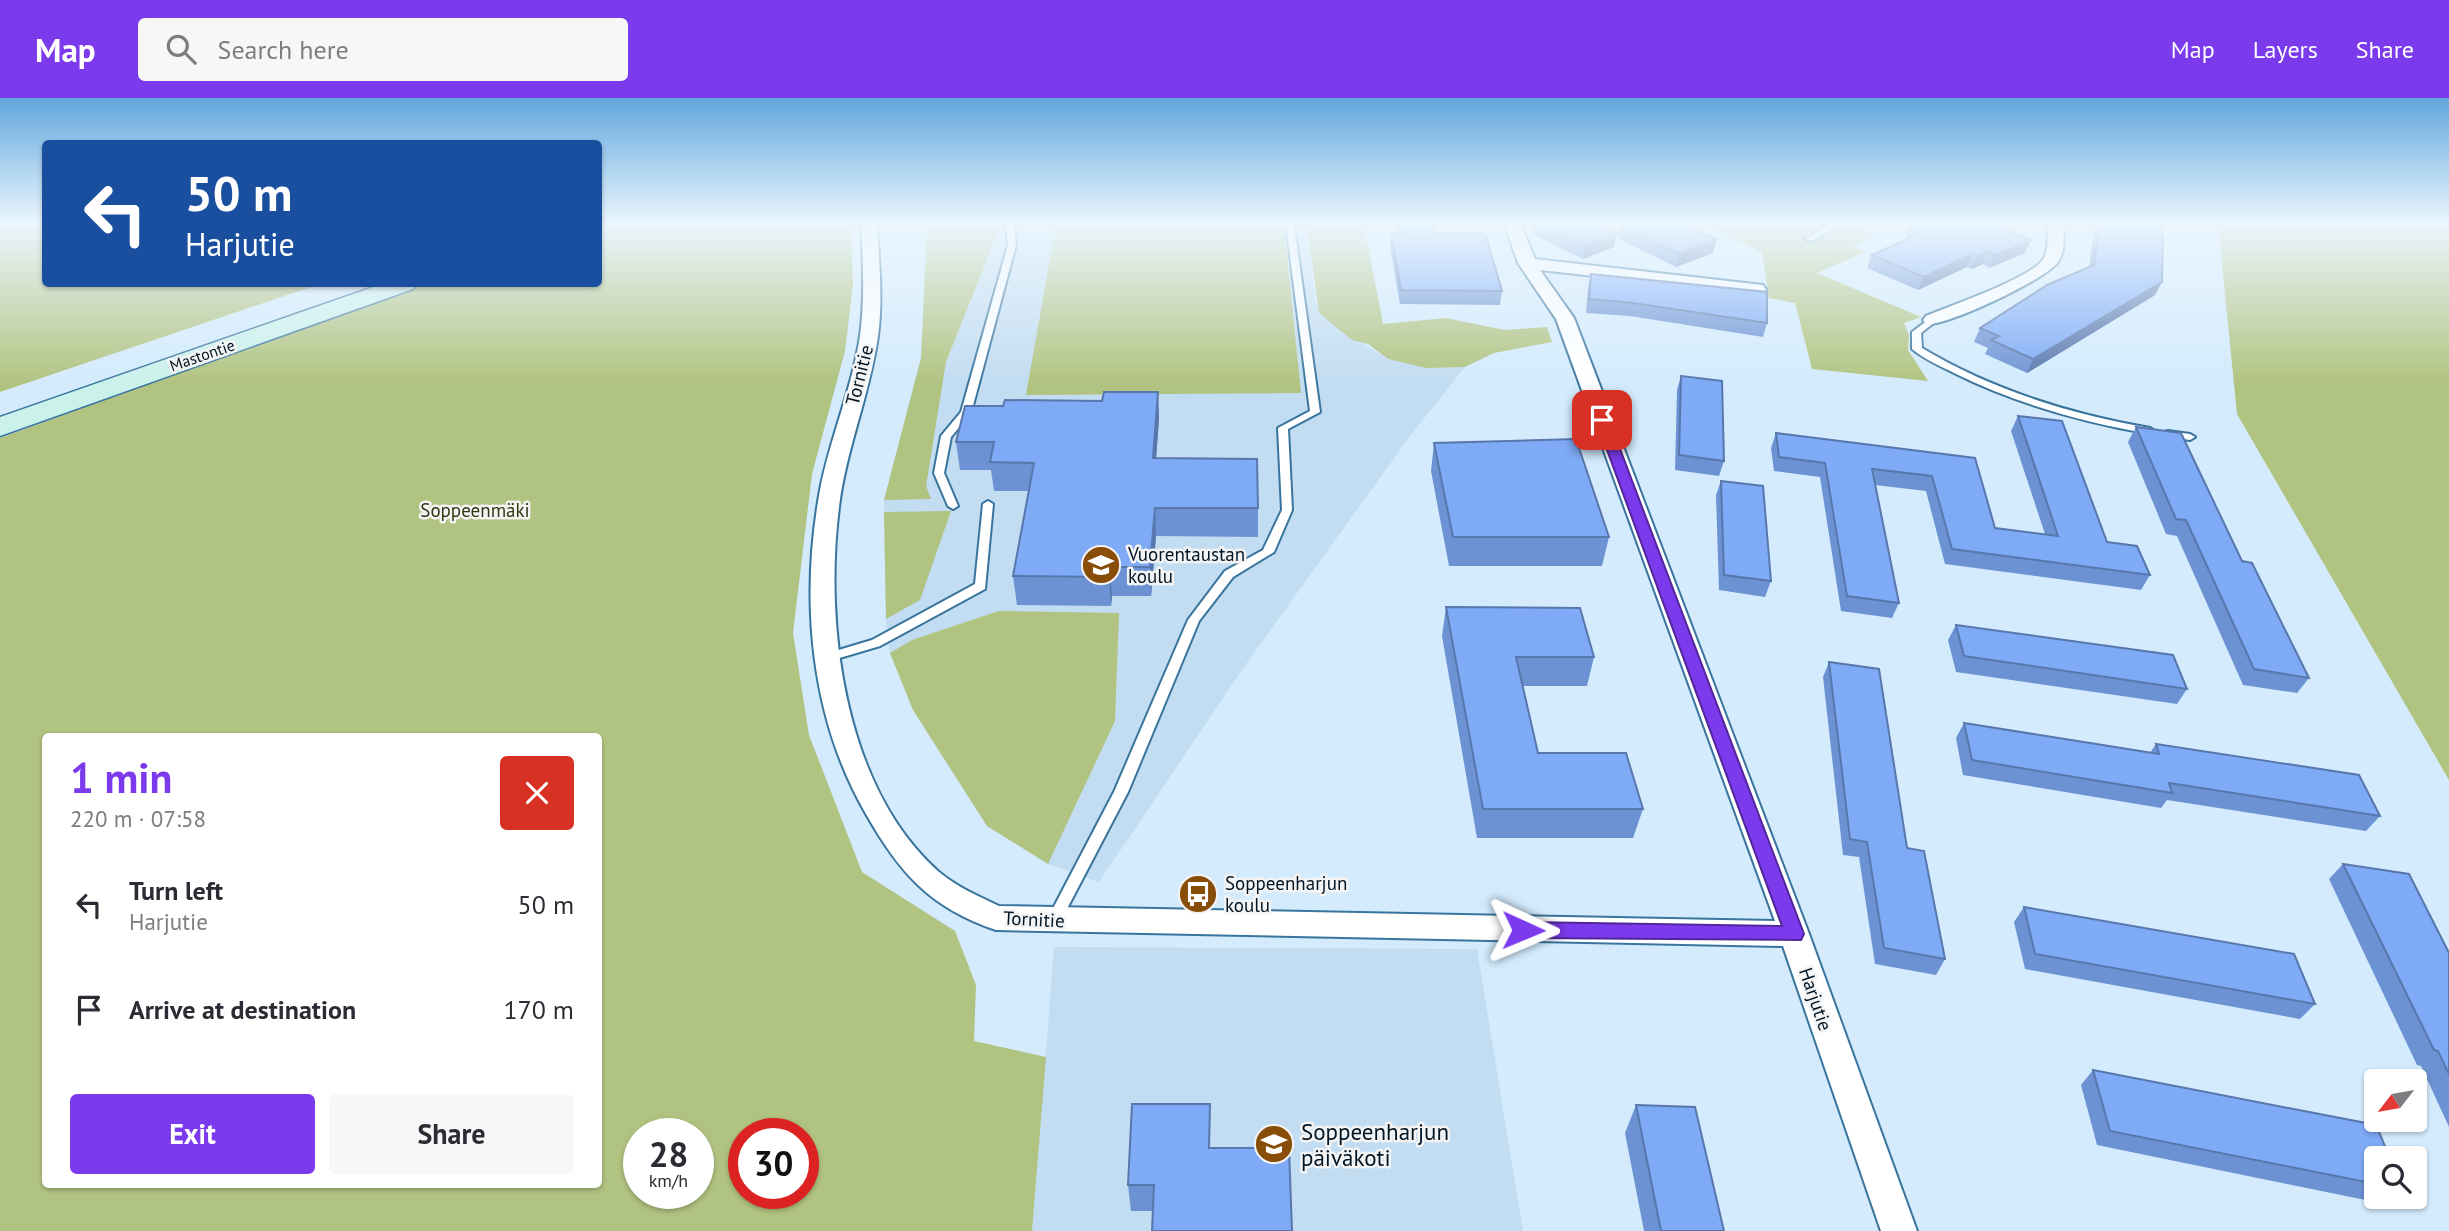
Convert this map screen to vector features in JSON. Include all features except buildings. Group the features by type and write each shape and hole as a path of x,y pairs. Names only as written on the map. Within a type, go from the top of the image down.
{"main road":[{"name":"Mastontie","path":"0,427 396,287"}],"street":[{"name":"Tornitie","path":"871,278 868,340 828,504 821,587 826,658 834,705 858,775 878,814 914,864 935,885 996,918 1794,934"},
{"name":"Harjutie","path":"1537,278 1565,318 1794,934 1899,1231"},
{"path":"1658,278 1757,289"},
{"path":"1933,320 2029,278"}],"lane":[{"path":"953,506 939,473 946,436 966,413 1003,278"},
{"path":"1054,921 1121,792 1194,620 1229,574 1268,552 1287,510 1283,428 1315,412 1297,278"},
{"path":"1933,320 1916,332 1917,349 1943,366 2031,400 2111,425 2190,437"},
{"path":"826,658 876,643 981,586 988,504"}],"shaded area":[{"name":"Vuorentaustan koulu","path":"980,278 1312,278 1315,302 1344,332 1388,359 1426,368 1465,367 1410,436 1244,667 1099,882 1048,864 987,826 913,710 890,653 886,619 884,500 921,358 946,362"},
{"name":"Soppeenharjun päiväkoti","path":"1054,947 1477,949 1523,1231 1032,1231"}],"green space":[{"path":"0,278 42,278 42,287 311,287 0,392"},
{"name":"Soppeenmäki","path":"602,278 853,278 845,351 812,474 793,633 809,735 862,872 955,931 976,985 974,1041 1046,1057 1032,1231 0,1231 0,438 416,287 602,287"},
{"path":"925,278 980,278 946,362 926,486 931,499 884,500 921,358"},
{"path":"1047,278 1289,278 1301,393 1026,395"},
{"path":"1314,278 1374,278 1383,324 1446,318 1505,330 1547,327 1552,342 1494,353 1465,367 1426,368 1388,359 1368,344 1352,340 1319,313"},
{"path":"1766,278 1829,278 1921,317 1904,323 1909,335 1908,350 1928,381 1812,369 1795,303 1769,298"},
{"path":"2223,278 2449,278 2449,780 2237,414"},
{"path":"951,511 920,600 886,619 884,512"},
{"path":"999,611 1119,613 1115,721 1048,864 987,826 913,710 890,653 912,640"}],"place":[{"name":"Vuorentaustan koulu","path":"1101,565"},
{"name":"Soppeenharjun koulu","path":"1198,894"},
{"name":"Soppeenharjun päiväkoti","path":"1274,1144"}],"route":[{"path":"1523,930 1794,934 1602,420"}]}
